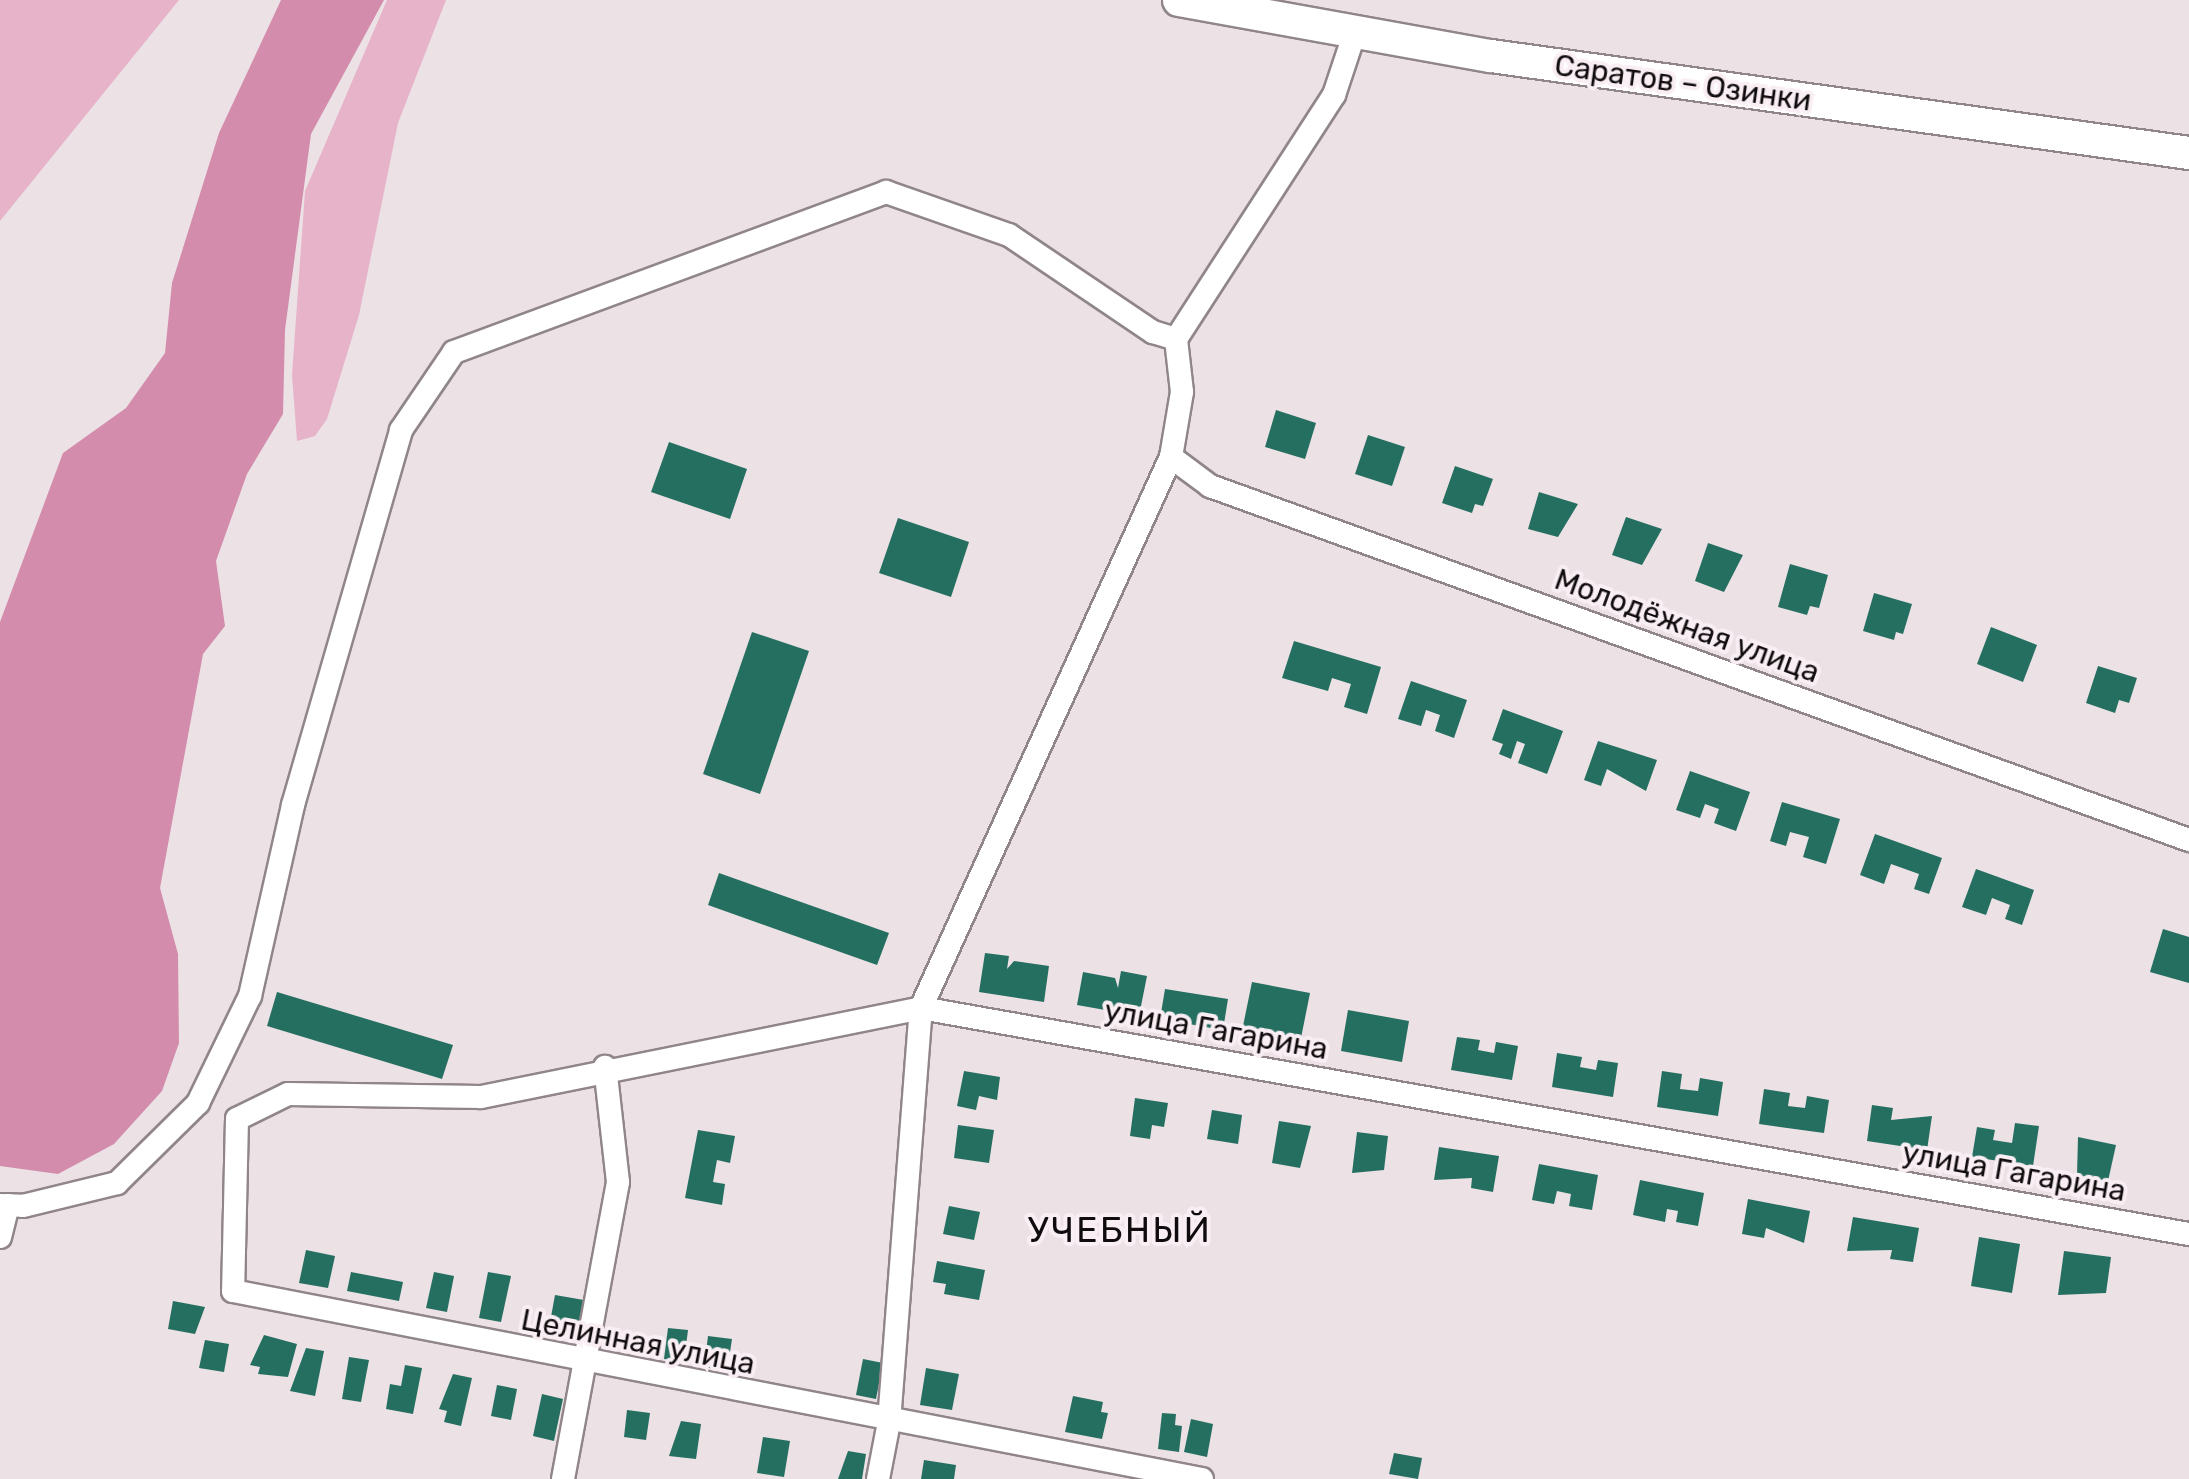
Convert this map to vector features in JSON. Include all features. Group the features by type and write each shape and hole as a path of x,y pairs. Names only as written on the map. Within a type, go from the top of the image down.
{"highway":[{"name":"Саратов – Озинки","path":"1179,0 1355,32 2189,153"}],"street":[{"path":"878,1479 889,1422 921,1008 1171,457 1182,392 1176,339 1334,95 1355,32"},
{"path":"0,1237 4,1205 117,1183 198,1103 250,996 293,806 401,430 454,352 886,192 1009,235 1152,332 1176,339"},
{"name":"Молодёжная улица","path":"1171,457 1210,486 2189,840"},
{"name":"улица Гагарина","path":"237,1118 288,1094 481,1097 606,1067 921,1008 2189,1234"},
{"path":"563,1479 618,1182 606,1067"},
{"path":"198,1103 237,1118"},
{"name":"Целинная улица","path":"237,1118 233,1291 889,1422 1202,1479"}],"shaded area":[{"path":"0,0 179,0 0,221"},
{"path":"281,0 384,0 311,134 285,330 283,414 247,474 216,561 225,626 203,654 160,888 178,954 179,1043 162,1091 114,1144 58,1174 0,1166 0,622 63,453 126,408 165,353 172,283 219,133"},
{"path":"387,0 446,0 398,123 359,315 327,419 315,436 297,441 292,375 305,191"}],"building":[{"path":"1276,410 1316,423 1305,459 1265,447"},
{"path":"1368,435 1405,447 1392,486 1355,474"},
{"path":"669,442 747,469 730,519 651,492"},
{"path":"1455,466 1493,479 1483,506 1475,504 1472,513 1442,503"},
{"path":"1539,492 1578,504 1558,537 1528,529"},
{"path":"1626,517 1662,529 1642,565 1612,555"},
{"path":"898,518 969,542 951,597 879,573"},
{"path":"1708,543 1743,555 1724,592 1695,581"},
{"path":"1790,564 1828,575 1819,608 1810,606 1807,615 1778,607"},
{"path":"1874,593 1912,604 1903,634 1896,632 1894,640 1863,631"},
{"path":"1991,627 2037,645 2023,682 1977,664"},
{"path":"752,632 809,651 760,794 703,774"},
{"path":"1294,641 1381,667 1367,714 1344,707 1351,684 1332,678 1328,691 1282,678"},
{"path":"2098,666 2137,678 2129,703 2119,700 2115,713 2086,703"},
{"path":"1411,681 1467,700 1454,738 1435,731 1440,715 1426,710 1421,726 1398,719"},
{"path":"1503,709 1563,731 1547,774 1518,763 1525,744 1517,741 1511,759 1499,754 1503,744 1492,740"},
{"path":"1598,741 1657,760 1646,791 1607,769 1601,786 1584,780"},
{"path":"1690,771 1750,792 1736,831 1714,823 1719,809 1705,804 1700,818 1676,810"},
{"path":"1782,802 1840,819 1826,864 1803,857 1809,837 1790,832 1786,846 1770,841"},
{"path":"1875,834 1942,858 1929,894 1914,889 1919,874 1891,864 1884,884 1860,875"},
{"path":"1976,869 2034,890 2022,925 2005,919 2010,905 1992,898 1986,915 1962,907"},
{"path":"719,873 889,933 877,965 708,905"},
{"path":"2163,929 2189,937 2189,983 2150,972"},
{"path":"985,953 1009,956 1007,969 1014,961 1049,966 1044,1002 979,992"},
{"path":"1121,971 1147,976 1139,1016 1077,1005 1083,972 1115,978 1118,988"},
{"path":"1252,982 1310,993 1300,1043 1242,1031"},
{"path":"1165,989 1228,999 1223,1030 1160,1019"},
{"path":"277,992 453,1045 442,1079 267,1026"},
{"path":"1348,1010 1409,1021 1402,1062 1341,1051"},
{"path":"1457,1037 1480,1040 1478,1050 1494,1053 1496,1042 1518,1046 1512,1080 1451,1070"},
{"path":"1557,1053 1582,1057 1580,1067 1596,1070 1598,1060 1618,1063 1613,1097 1552,1087"},
{"path":"964,1071 1000,1077 997,1100 979,1096 976,1110 957,1106"},
{"path":"1662,1071 1682,1074 1680,1089 1698,1091 1700,1078 1723,1082 1718,1116 1657,1107"},
{"path":"1764,1089 1790,1093 1788,1106 1805,1108 1807,1096 1829,1100 1824,1133 1759,1124"},
{"path":"1135,1098 1168,1103 1164,1127 1152,1125 1150,1139 1130,1136"},
{"path":"1872,1105 1893,1108 1891,1120 1932,1116 1927,1150 1867,1141"},
{"path":"1212,1110 1242,1115 1238,1144 1207,1139"},
{"path":"1279,1121 1311,1126 1300,1168 1272,1163"},
{"path":"2015,1123 2039,1126 2033,1166 1972,1157 1977,1127 1995,1130 1993,1140 2012,1143"},
{"path":"958,1125 994,1130 989,1163 954,1158"},
{"path":"698,1130 735,1136 730,1163 717,1160 713,1182 725,1184 722,1205 685,1198"},
{"path":"1357,1132 1388,1136 1384,1170 1352,1173"},
{"path":"2078,1137 2116,1145 2108,1181 2077,1175"},
{"path":"1439,1147 1499,1156 1493,1192 1471,1188 1472,1178 1434,1180"},
{"path":"1539,1164 1598,1175 1592,1210 1569,1206 1571,1194 1557,1191 1554,1204 1532,1200"},
{"path":"1640,1180 1704,1193 1698,1226 1676,1222 1678,1211 1667,1209 1665,1222 1633,1215"},
{"path":"1748,1199 1810,1211 1804,1243 1766,1228 1764,1238 1742,1234"},
{"path":"949,1206 980,1212 974,1240 943,1234"},
{"path":"1853,1217 1919,1228 1913,1262 1890,1259 1892,1250 1847,1251"},
{"path":"1979,1237 2020,1244 2012,1293 1971,1286"},
{"path":"306,1250 335,1256 328,1288 299,1283"},
{"path":"2064,1251 2111,1257 2106,1293 2058,1295"},
{"path":"937,1261 985,1270 979,1300 944,1294 946,1284 933,1282"},
{"path":"351,1272 403,1282 399,1301 347,1291"},
{"path":"434,1272 454,1276 447,1312 426,1308"},
{"path":"488,1272 511,1276 501,1322 479,1318"},
{"path":"555,1295 584,1300 576,1339 548,1333"},
{"path":"173,1301 205,1307 195,1334 168,1329"},
{"path":"668,1328 688,1330 684,1361 664,1359"},
{"path":"264,1335 297,1344 288,1377 258,1374 260,1367 250,1365"},
{"path":"708,1336 732,1339 727,1371 704,1367"},
{"path":"205,1340 229,1344 224,1372 199,1368"},
{"path":"306,1348 324,1351 315,1396 290,1391"},
{"path":"349,1357 369,1360 361,1402 342,1399"},
{"path":"863,1359 883,1363 876,1399 856,1395"},
{"path":"405,1365 422,1368 413,1414 386,1409 390,1384 401,1386"},
{"path":"926,1368 959,1374 952,1410 920,1405"},
{"path":"453,1374 472,1378 461,1426 444,1422 447,1411 439,1409"},
{"path":"497,1385 517,1389 511,1420 491,1416"},
{"path":"542,1394 563,1399 554,1441 533,1436"},
{"path":"1073,1396 1103,1402 1101,1412 1108,1413 1102,1439 1065,1432"},
{"path":"627,1410 650,1413 646,1440 624,1437"},
{"path":"1162,1413 1176,1414 1175,1425 1182,1426 1179,1452 1158,1449"},
{"path":"1191,1419 1213,1424 1207,1457 1184,1452"},
{"path":"681,1421 701,1424 696,1459 669,1456"},
{"path":"763,1437 790,1441 784,1477 757,1473"},
{"path":"848,1451 866,1454 862,1479 838,1479"},
{"path":"1394,1453 1422,1458 1418,1479 1389,1474"},
{"path":"924,1460 956,1465 954,1479 921,1479"}],"district":[{"name":"УЧЕБНЫЙ","path":"1120,1230"}]}
